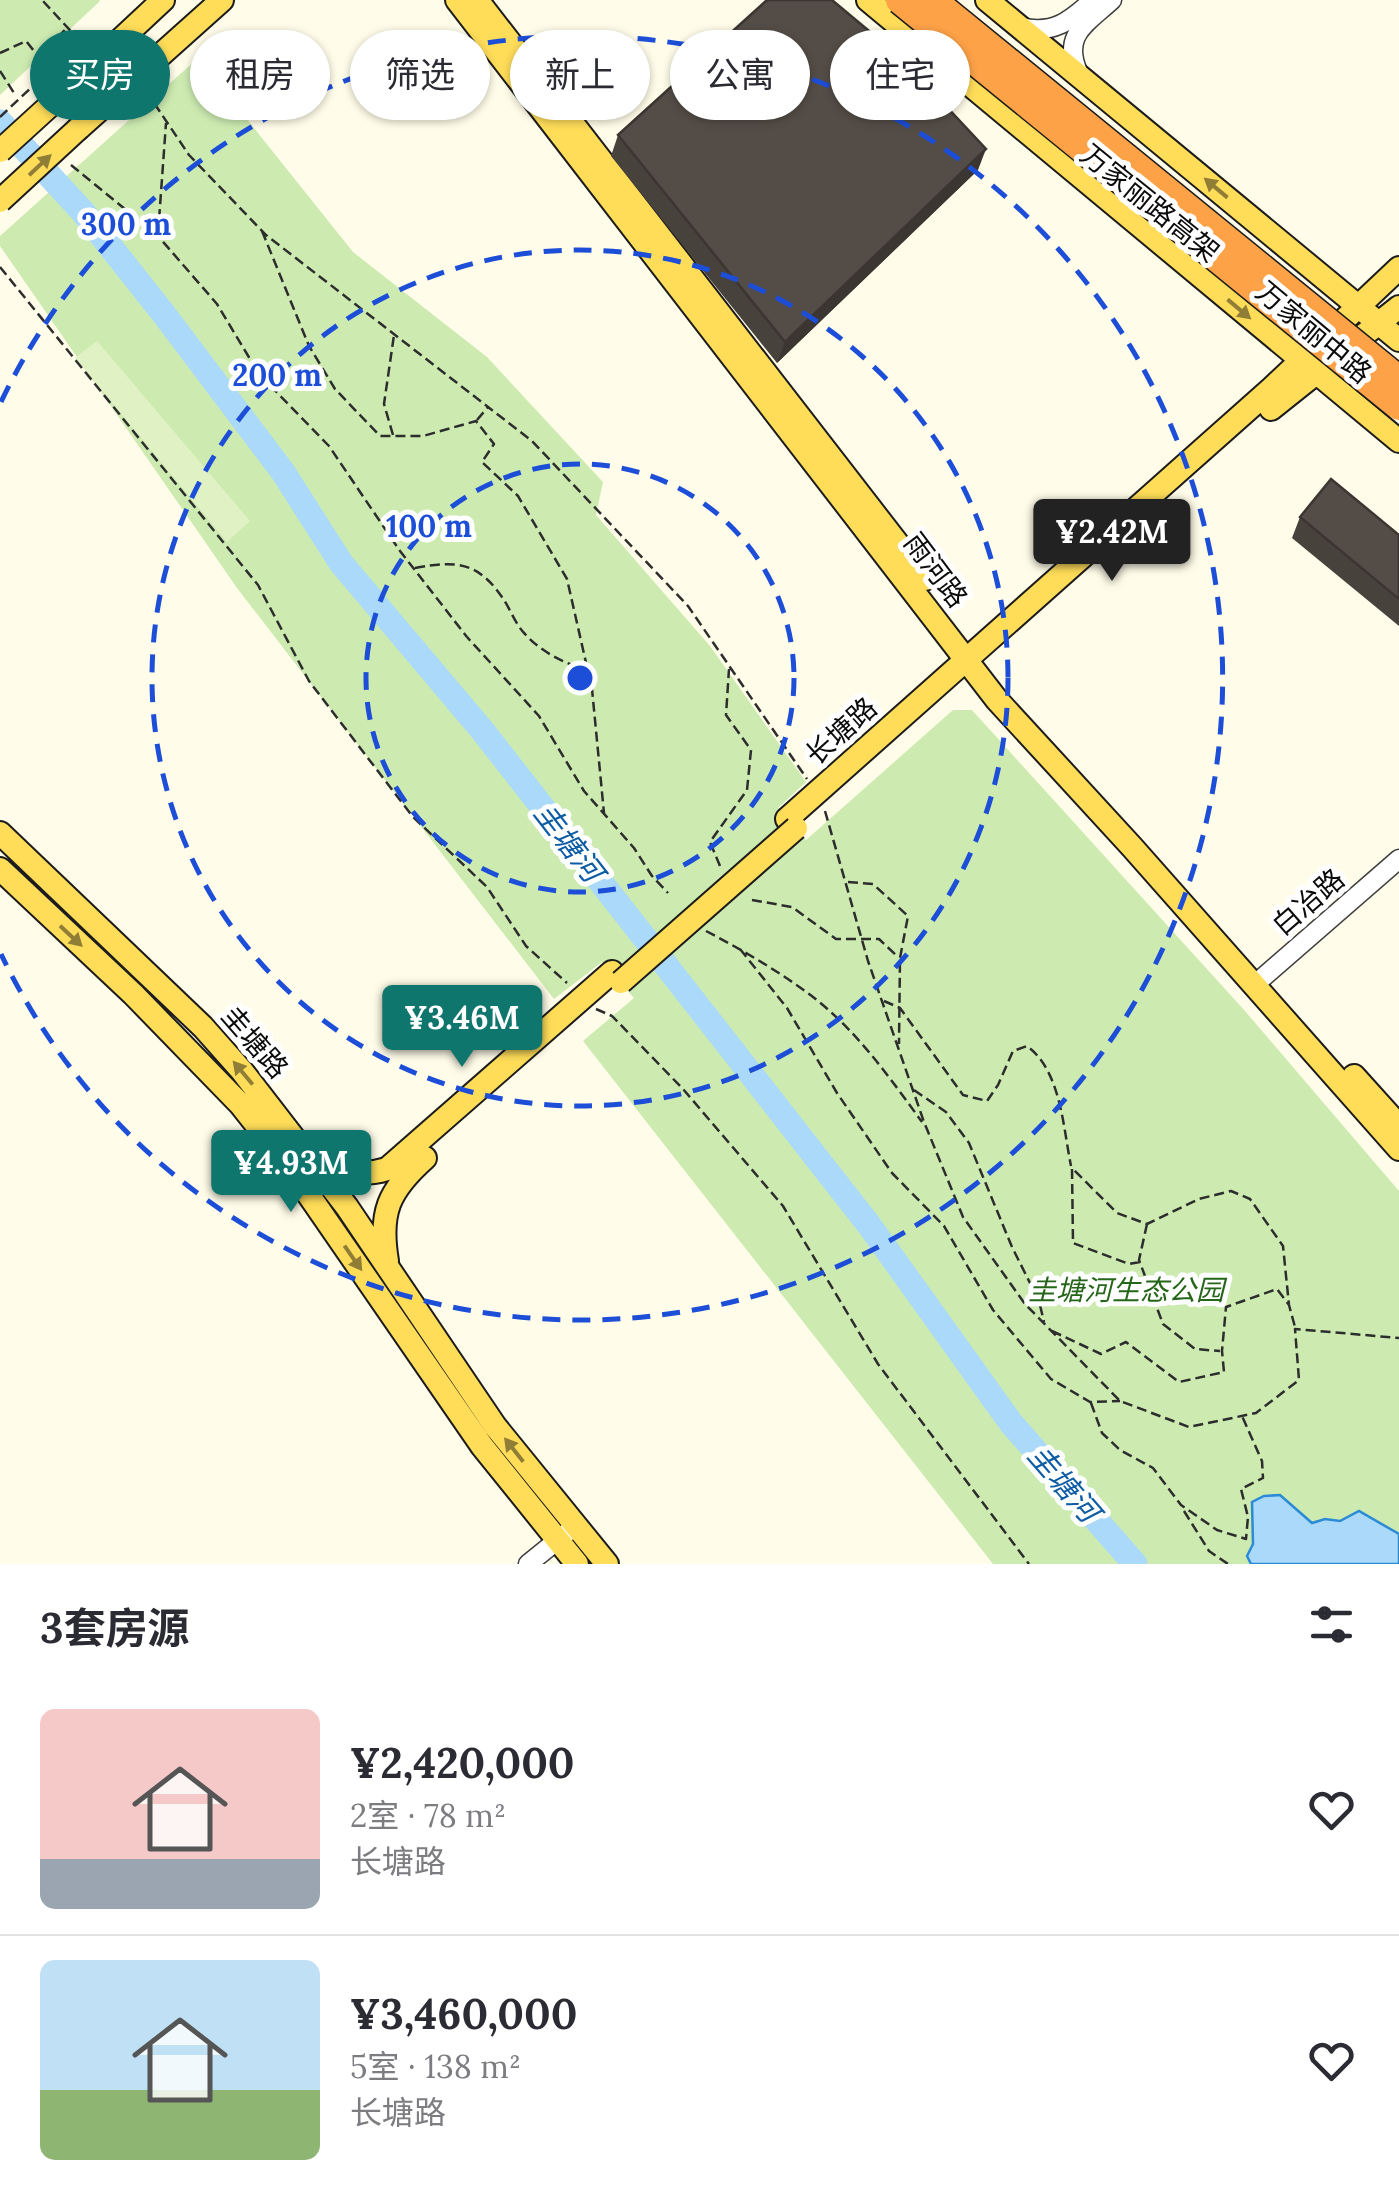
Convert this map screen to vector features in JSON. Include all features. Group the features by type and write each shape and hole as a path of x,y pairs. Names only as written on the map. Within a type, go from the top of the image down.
{"highway":[{"name":"万家丽路高架","path":"900,0 1399,406"},
{"name":"万家丽路高架","path":"932,0 1399,380"}],"main road":[{"path":"0,151 163,0"},
{"path":"170,46 222,0"},
{"name":"雨河路","path":"457,0 976,660 1261,984 1399,1149"},
{"name":"雨河路","path":"477,0 875,512 976,660"},
{"name":"万家丽中路","path":"868,0 1399,441"},
{"name":"万家丽中路","path":"987,0 1399,340"},
{"path":"0,201 88,120"},
{"name":"长塘路","path":"387,1265 382,1234 384,1215 405,1175 588,1002 1308,366 1358,306 1399,268"},
{"name":"长塘路","path":"1308,366 1399,306"},
{"name":"圭塘路","path":"0,833 204,1027 302,1146 387,1265 566,1533 578,1564"},
{"name":"圭塘路","path":"0,869 133,994 240,1104 296,1176 482,1446 566,1533 607,1564"},
{"name":"雨河路","path":"1261,984 1399,1126"},
{"name":"长塘路","path":"302,1146 319,1160 344,1170 370,1174 387,1169 588,1002"}],"street":[{"path":"1021,27 1037,31 1060,26 1094,0"},
{"path":"1079,74 1073,61 1073,39 1112,0"},
{"name":"白冶路","path":"1261,984 1399,859"},
{"name":"白冶路","path":"1261,984 1399,868"},
{"path":"528,1564 566,1533"}],"path":[{"path":"0,117 80,42 42,0"},
{"path":"0,53 26,41 38,56 67,28"},
{"path":"0,71 14,93"},
{"path":"166,121 189,154 262,230 532,441 688,606 820,798 899,1051 963,1217 1025,1304 1120,1402"},
{"path":"158,236 166,121"},
{"path":"72,165 158,236 216,304 259,374 329,446 414,568 467,637 540,716 584,791 668,893"},
{"path":"262,230 303,334 335,388 380,436 424,436 476,421 488,407"},
{"path":"0,267 258,585 309,681 414,817 487,887 526,946 588,1002 612,1016 783,1206 878,1364 1029,1564"},
{"path":"394,334 384,404 394,436"},
{"path":"476,421 494,444 482,462 518,496 567,579 588,670 604,814"},
{"path":"414,568 450,562 480,571 524,634 561,662 588,670"},
{"path":"720,866 710,842 747,790 751,750 726,714 729,666"},
{"path":"846,882 874,884 908,916 900,958 899,1051"},
{"path":"752,900 792,907 836,939 879,939 900,958"},
{"path":"700,928 740,949 816,1000 879,1063 926,1126"},
{"path":"740,949 787,1008 837,1093 892,1172 944,1226 993,1310 1052,1379 1090,1402 1120,1402 1188,1427 1256,1413 1299,1380 1283,1246 1250,1200 1231,1191 1199,1199 1147,1224 1117,1213 1072,1168"},
{"path":"882,1000 900,1008 963,1095 987,1101 1013,1051 1026,1046 1042,1058 1053,1084 1072,1168 1073,1243 1129,1264 1140,1262"},
{"path":"913,1089 946,1112 969,1143 1045,1324"},
{"path":"1147,1224 1140,1262 1162,1324 1195,1349 1222,1352"},
{"path":"1050,1330 1102,1354 1126,1342 1179,1382 1224,1372 1226,1307 1277,1289 1290,1305"},
{"path":"1295,1329 1399,1338"},
{"path":"1090,1402 1102,1432 1120,1450 1153,1468 1209,1551 1228,1564"},
{"path":"1181,1505 1217,1530 1246,1538 1248,1517 1241,1489 1263,1478 1262,1461 1242,1416"}],"green space":[{"path":"0,0 100,1 69,30 30,30 30,67 0,95"},
{"name":"圭塘河生态公园","path":"190,65 190,120 248,120 353,252 487,357 603,482 596,515 710,646 806,782 778,808 806,840 953,710 972,710 1245,1011 1399,1191 1399,1564 993,1564 583,1041 634,998 602,962 554,999 237,588 0,246 0,236 129,120 170,120 170,83"},
{"path":"97,341 250,521 227,542 75,358"}],"water":[{"path":"1280,1495 1312,1523 1325,1519 1340,1521 1359,1511 1399,1534 1399,1564 1251,1564 1247,1556 1253,1544 1252,1502"}],"building":[{"path":"767,0 832,0 868,30 830,30 830,120 959,120 986,149 785,342 618,135 635,120 650,120 650,106 670,88 670,120 810,120 810,30 734,30"},
{"path":"1331,479 1399,535 1399,599 1300,517"}],"waterway":[{"name":"圭塘河","path":"0,122 83,212 163,313 283,472 341,563 482,730 869,1225 1011,1423 1135,1564"}]}
